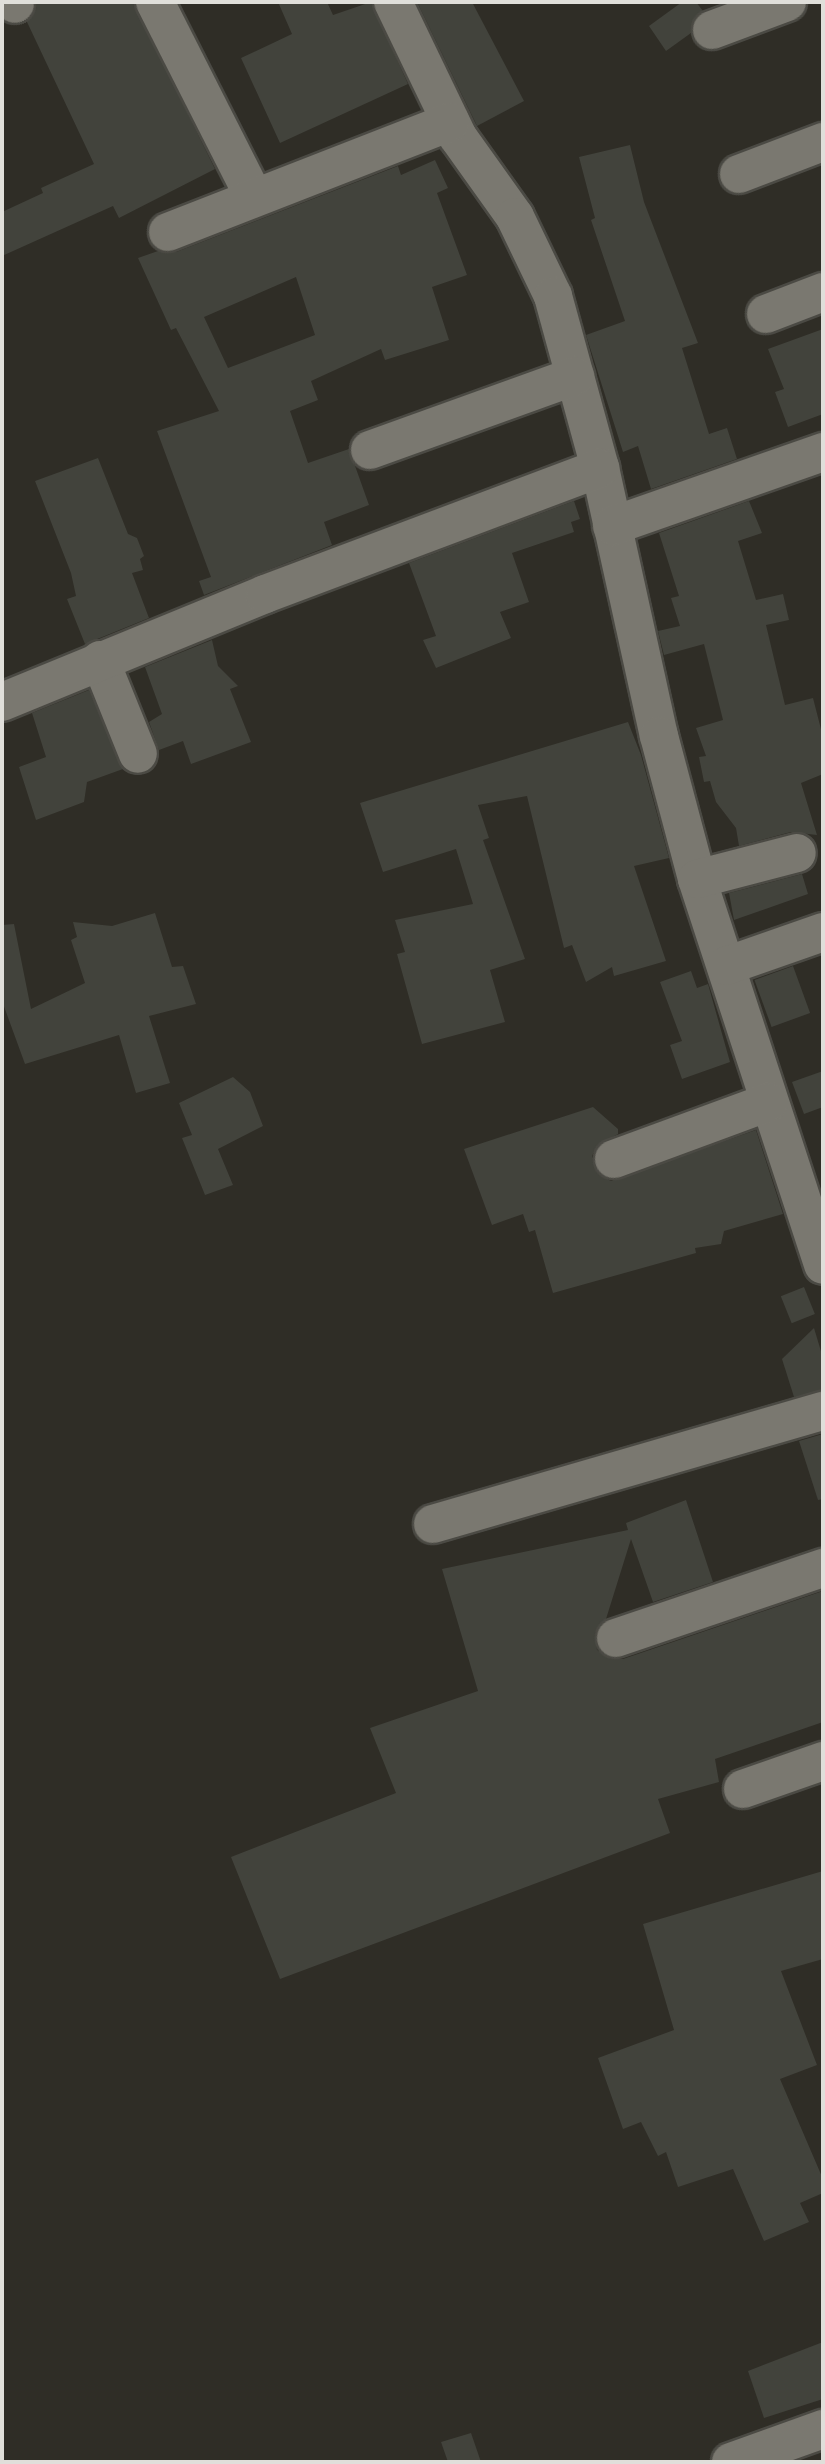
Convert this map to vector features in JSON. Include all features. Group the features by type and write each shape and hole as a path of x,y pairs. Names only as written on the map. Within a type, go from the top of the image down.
{"street":[{"path":"155,2 254,197"},
{"path":"393,2 450,122 533,248 553,296 600,468 697,879 823,1265"},
{"path":"712,30 787,2"},
{"path":"168,232 450,122"},
{"path":"740,174 823,142"},
{"path":"766,314 823,292"},
{"path":"370,450 575,376"},
{"path":"612,527 823,452"},
{"path":"2,702 100,660 600,468"},
{"path":"100,660 138,754"},
{"path":"697,879 797,853"},
{"path":"726,966 823,932"},
{"path":"614,1159 769,1102"},
{"path":"433,1524 823,1411"},
{"path":"616,1638 823,1568"},
{"path":"743,1789 823,1761"},
{"path":"731,2462 823,2431"}],"building":[{"path":"36,2 133,2 215,169 119,218 113,206 2,256 2,212 43,193 41,188 94,164 27,22"},
{"path":"278,2 327,2 333,15 371,2 408,84 280,143 241,58 292,34"},
{"path":"417,2 472,2 524,101 477,126"},
{"path":"682,2 696,2 703,11 695,17 691,33 666,51 649,26"},
{"path":"630,145 644,202 698,343 682,348 709,434 727,428 737,459 651,489 638,446 623,452 586,335 625,321 591,220 595,218 579,157"},
{"path":"435,160 448,188 437,193 467,275 432,287 449,340 385,360 381,349 311,381 318,400 290,411 308,463 349,449 369,505 324,522 332,545 204,595 199,581 211,577 157,431 219,411 176,328 171,330 138,258 158,251 176,252 398,166 401,175","holes":["296,277 315,335 228,368 204,317"]},
{"path":"823,329 823,414 788,427 775,392 784,389 768,349"},
{"path":"98,458 128,534 137,538 144,556 140,559 143,570 132,573 149,618 85,644 67,599 76,596 71,573 35,481"},
{"path":"574,501 580,519 571,522 574,532 512,553 529,602 500,612 511,638 436,668 423,640 436,636 409,563"},
{"path":"749,501 762,533 738,541 756,600 783,594 789,620 766,625 785,705 813,698 823,737 823,774 801,783 817,835 791,832 739,846 736,828 716,802 710,781 704,782 699,757 706,756 696,728 723,720 704,644 664,655 658,631 680,626 671,598 679,596 659,533"},
{"path":"212,640 218,666 238,686 230,689 251,742 191,764 183,741 159,750 149,722 162,714 145,667"},
{"path":"89,690 123,769 87,782 84,802 36,820 19,767 46,757 32,713"},
{"path":"628,722 641,755 669,858 634,866 666,961 614,976 612,967 586,982 572,945 564,948 527,796 478,805 489,838 483,840 525,959 490,970 505,1022 422,1044 397,954 405,952 395,920 473,904 456,849 383,872 360,803"},
{"path":"802,874 808,894 734,920 729,893"},
{"path":"155,913 172,967 183,966 196,1004 149,1016 170,1083 136,1093 119,1035 25,1064 2,1001 2,925 14,924 31,1009 85,983 71,940 77,937 73,922 112,926"},
{"path":"793,966 810,1013 772,1027 754,980"},
{"path":"691,971 697,988 708,984 730,1062 682,1079 670,1045 682,1041 660,982"},
{"path":"823,1071 823,1107 804,1114 792,1082"},
{"path":"233,1077 250,1092 263,1126 218,1149 233,1185 205,1195 182,1138 192,1135 179,1103"},
{"path":"593,1107 618,1129 618,1134 598,1145 592,1156 600,1175 611,1181 756,1130 783,1214 724,1231 721,1244 695,1248 696,1253 553,1293 535,1230 529,1232 523,1214 492,1225 464,1149"},
{"path":"804,1287 815,1314 792,1323 781,1296"},
{"path":"814,1328 823,1358 823,1390 794,1397 782,1359"},
{"path":"823,1434 823,1499 818,1500 799,1441"},
{"path":"686,1500 713,1582 653,1602 631,1539 606,1619 595,1633 597,1650 611,1659 623,1659 823,1591 823,1722 715,1759 719,1782 658,1799 670,1833 280,1979 231,1857 396,1793 370,1728 478,1691 442,1569 628,1530 626,1523"},
{"path":"823,1871 823,1959 781,1971 817,2065 780,2079 823,2179 823,2193 800,2203 809,2222 764,2241 733,2169 678,2187 666,2152 658,2156 641,2122 623,2129 598,2058 674,2030 643,1924"},
{"path":"823,2342 823,2399 764,2418 748,2371"},
{"path":"471,2433 481,2462 448,2462 441,2442"}]}
